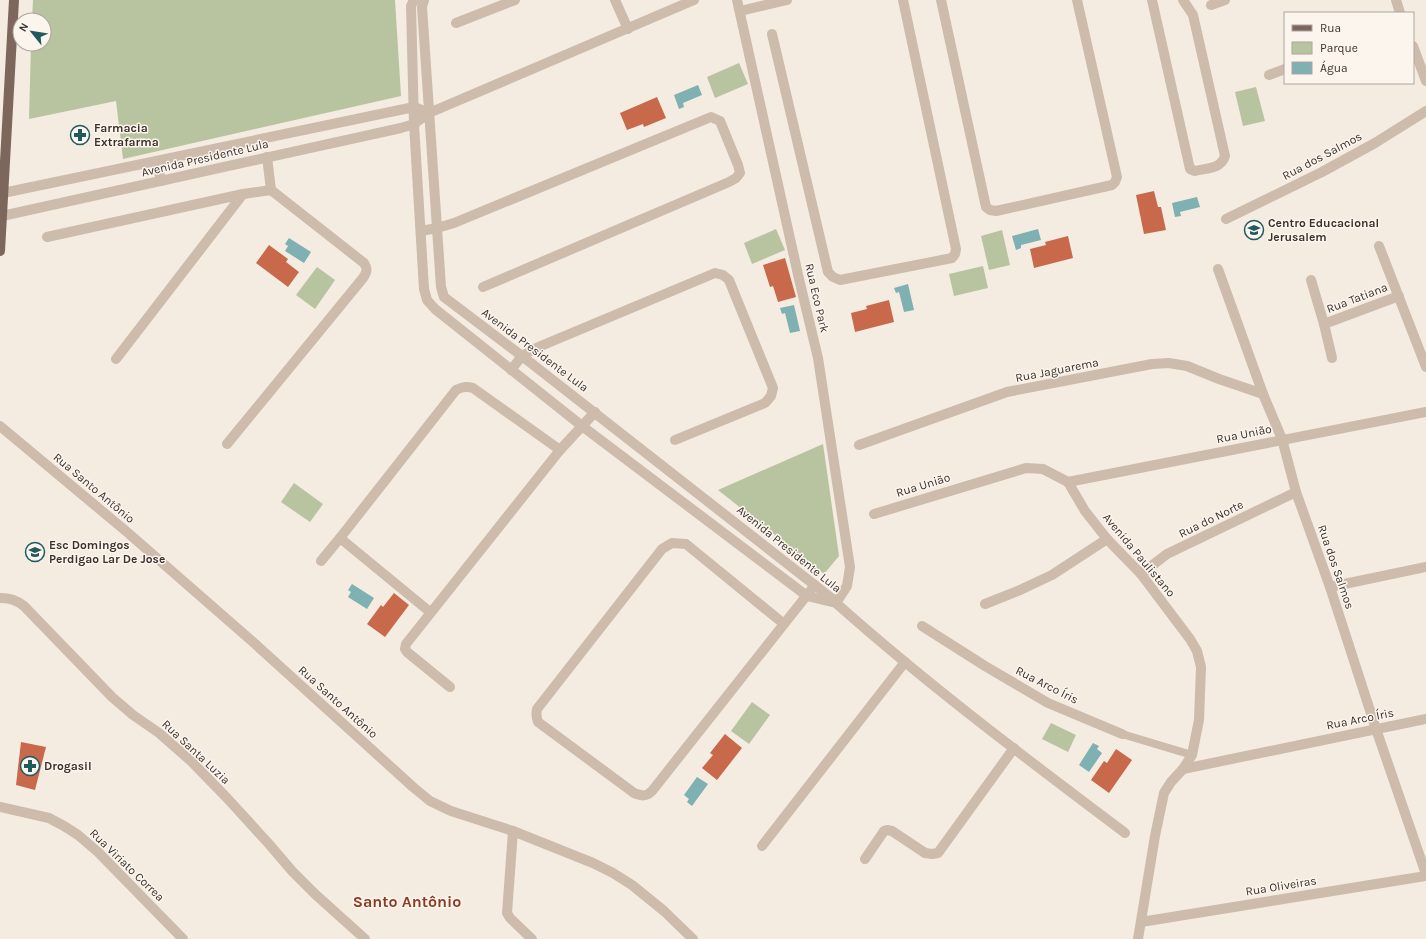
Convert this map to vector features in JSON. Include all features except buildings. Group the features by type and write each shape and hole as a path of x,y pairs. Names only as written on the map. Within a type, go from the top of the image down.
{"main road":[{"path":"0,251 14,0"}],"street":[{"name":"Avenida Presidente Lula","path":"414,0 411,6 414,124 424,289 427,300 435,309 582,426 807,596 836,603"},
{"name":"Avenida Presidente Lula","path":"424,0 422,7 429,113 441,287 444,297 816,585 836,603"},
{"path":"456,23 515,0"},
{"path":"615,0 628,29"},
{"path":"414,107 429,113 694,0"},
{"name":"Rua Eco Park","path":"737,0 818,358 850,567 847,586 836,603"},
{"path":"740,11 787,0"},
{"path":"772,34 828,272 832,277 840,280 952,258 955,254 956,248 903,0"},
{"path":"941,0 986,207 990,210 996,211 1112,185 1117,177 1077,0"},
{"path":"1152,0 1190,169 1195,172 1220,165 1224,161 1225,156 1193,15 1183,0"},
{"path":"1211,5 1225,0"},
{"path":"1396,0 1400,12"},
{"path":"1414,48 1423,63 1426,81"},
{"path":"1269,75 1284,69"},
{"name":"Avenida Presidente Lula","path":"3,193 414,107"},
{"name":"Rua dos Salmos","path":"1226,219 1322,172 1375,143 1426,111"},
{"name":"Avenida Presidente Lula","path":"2,216 414,124 429,113"},
{"path":"421,231 437,228 461,220 711,117 720,122 738,165 740,173 736,178 483,287"},
{"path":"268,157 271,190"},
{"path":"157,161 161,181"},
{"path":"47,237 243,194 271,190 367,266 367,271 363,278 227,444"},
{"path":"116,359 243,194"},
{"path":"1379,246 1426,367"},
{"name":"Rua dos Salmos","path":"1218,270 1282,439 1296,492 1330,587 1376,729 1426,875"},
{"path":"511,370 522,356 536,348 715,273 723,275 729,280 773,388 772,396 765,403 675,440"},
{"path":"1311,280 1332,358"},
{"name":"Rua Tatiana","path":"1324,324 1399,296"},
{"name":"Rua Jaguarema","path":"859,445 1007,392 1152,364 1169,363 1187,366 1219,379 1264,394"},
{"path":"321,561 456,390 462,387 467,386 473,388 560,450"},
{"path":"450,687 407,652 405,649 406,644 560,450 594,412"},
{"name":"Rua União","path":"874,514 1026,468 1043,469 1068,482 1426,412"},
{"name":"Rua Santo Antônio","path":"0,426 127,532 241,631 430,801 451,811 513,831 594,863 613,873 632,885 664,911 692,939"},
{"name":"Avenida Paulistano","path":"1068,482 1085,511 1107,539 1141,574 1190,639 1197,651 1201,667 1199,720 1192,755 1164,793 1155,836 1138,939"},
{"name":"Rua do Norte","path":"1141,574 1167,554 1296,492"},
{"path":"340,538 430,612"},
{"path":"985,604 1052,575 1107,539"},
{"path":"784,624 686,544 672,543 662,549 537,709 536,717 538,722 634,793 641,796 648,795 816,585"},
{"path":"1330,587 1426,567"},
{"name":"Rua Santa Luzia","path":"0,598 10,598 18,601 24,606 112,697 133,715 158,733 190,761 227,798 292,871 365,939"},
{"path":"836,603 905,662 1125,833"},
{"name":"Rua Arco Íris","path":"922,626 985,666 1048,703 1122,734"},
{"path":"762,846 905,662"},
{"name":"Rua Arco Íris","path":"1183,769 1426,719"},
{"path":"865,859 884,831 887,830 892,831 925,853 938,853 1014,748"},
{"name":"Rua Viriato Correa","path":"0,807 49,818 78,835 98,852 183,939"},
{"path":"513,831 507,913 510,918 532,939"},
{"name":"Rua Oliveiras","path":"1141,922 1426,875"}],"lane":[{"name":"Rua Arco Íris","path":"1122,734 1192,755"}],"green space":[{"path":"33,0 395,0 401,96 123,159 116,101 29,119 31,52 52,52 52,12 32,12"},
{"path":"739,63 748,84 715,98 707,77"},
{"path":"1256,87 1265,121 1243,126 1235,92"},
{"path":"776,229 785,250 752,264 744,243"},
{"path":"1002,230 1010,265 989,270 981,236"},
{"path":"983,266 988,288 954,296 949,274"},
{"path":"317,267 335,280 315,309 296,295"},
{"path":"823,444 839,556 824,574 718,490"},
{"path":"294,483 323,504 310,522 281,502"},
{"path":"752,702 770,715 749,744 731,731"},
{"path":"1051,723 1076,735 1068,752 1042,739"}],"water":[{"path":"698,85 702,95 683,103 684,107 679,109 674,95"},
{"path":"1197,197 1200,207 1180,212 1181,216 1175,217 1172,203"},
{"path":"1038,229 1041,240 1021,245 1021,248 1016,250 1012,236"},
{"path":"289,238 311,252 304,263 285,251 288,246 285,244"},
{"path":"908,284 914,310 904,312 899,292 896,293 894,288"},
{"path":"794,305 800,331 790,333 785,313 782,314 780,308"},
{"path":"352,584 374,598 367,609 348,597 351,592 348,590"},
{"path":"1093,743 1099,746 1097,749 1102,753 1089,772 1079,765"},
{"path":"697,777 708,784 692,806 687,802 689,799 684,795"}],"place":[{"name":"Farmacia Extrafarma","path":"80,135"},
{"name":"Centro Educacional Jerusalem","path":"1254,230"},
{"name":"Esc Domingos Perdigao Lar De Jose","path":"35,552"},
{"name":"Drogasil","path":"30,766"}],"district":[{"name":"Santo Antônio","path":"407,901"}]}
